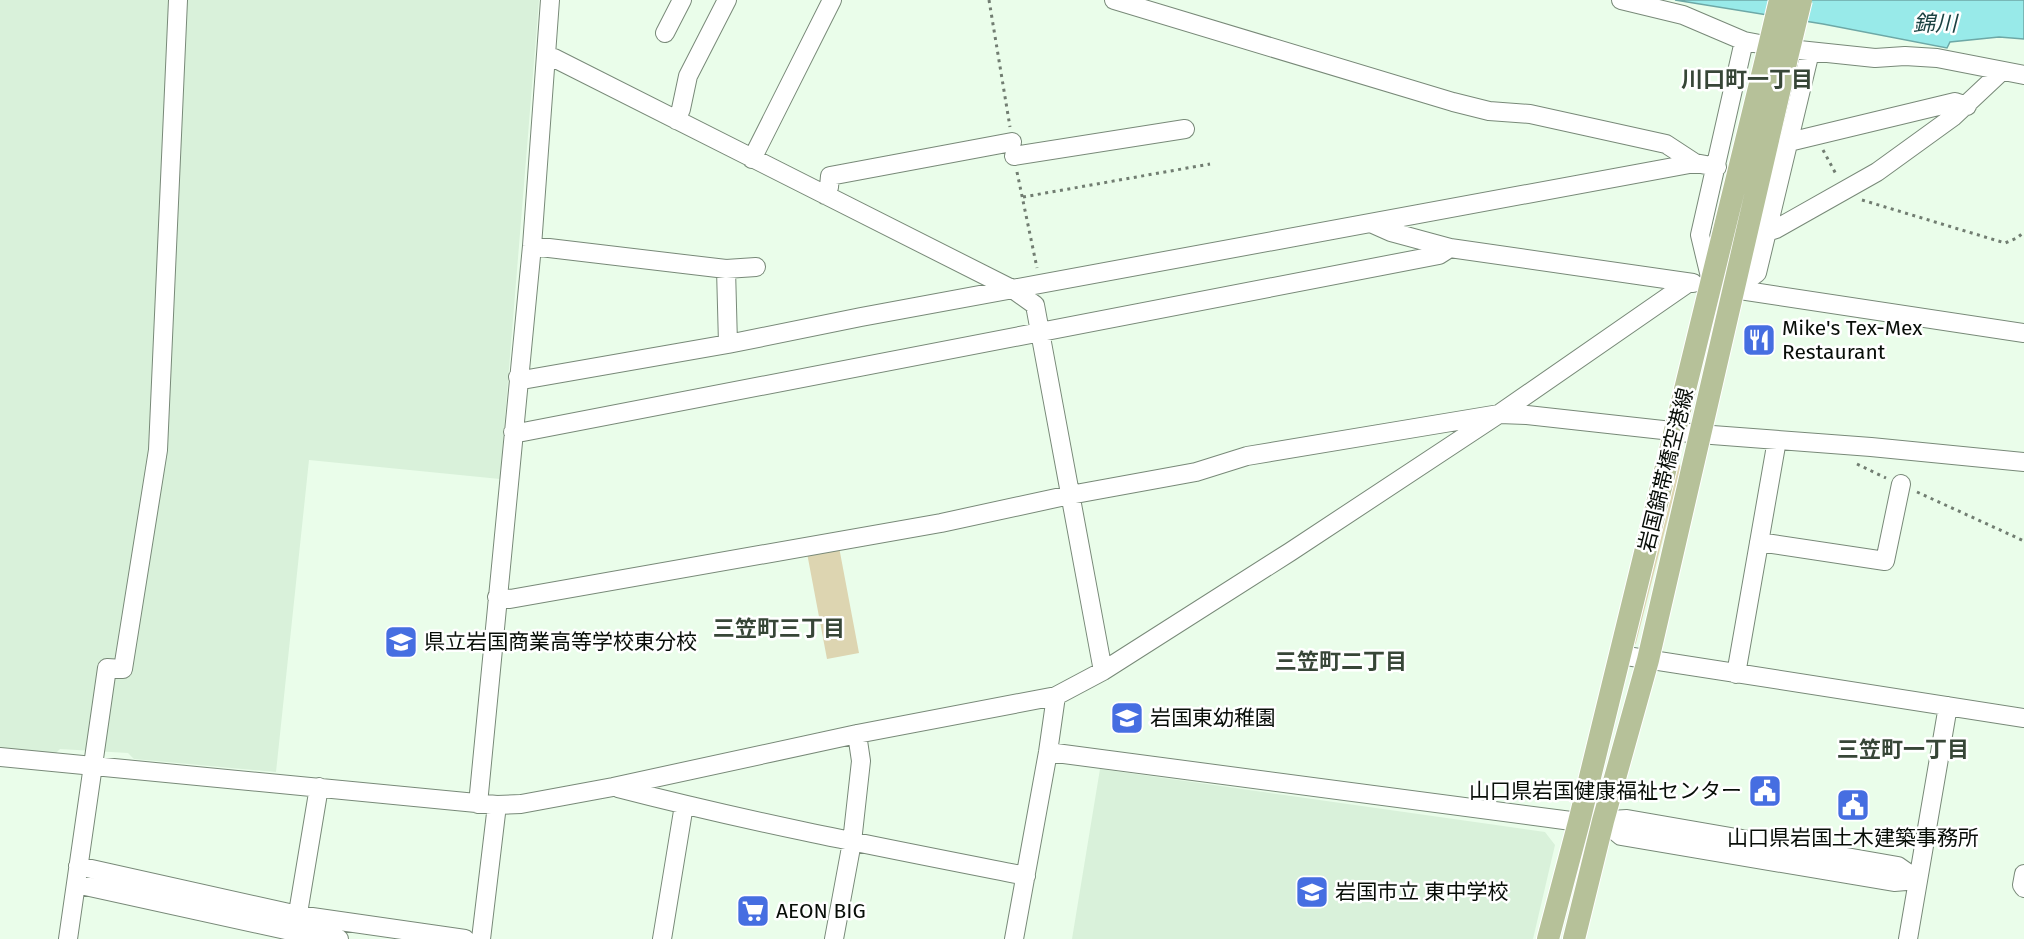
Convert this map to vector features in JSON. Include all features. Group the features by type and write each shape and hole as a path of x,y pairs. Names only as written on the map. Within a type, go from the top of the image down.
{"main road":[{"name":"岩国錦帯橋空港線","path":"1574,939 1603,822 1648,660 1699,434 1735,289 1777,59 1780,0"},
{"name":"岩国錦帯橋空港線","path":"1548,939 1712,286 1777,59 1800,0"}],"street":[{"path":"68,939 107,668 123,669 158,450 178,0"},
{"path":"478,804 532,246 550,0"},
{"path":"665,33 682,0"},
{"path":"676,120 681,109 688,76 727,0"},
{"path":"752,159 832,0"},
{"path":"1114,0 1453,102 1489,111 1530,114 1666,144 1695,163"},
{"path":"1621,0 1683,15 1744,41 1810,52 1875,58 1905,56 1937,58 2024,75"},
{"path":"1712,286 1700,235 1744,41"},
{"path":"1735,289 1756,273 1810,52"},
{"path":"546,58 554,58 1014,290 1035,305 1103,671"},
{"path":"1767,232 1877,172 1967,106 2001,71"},
{"path":"1789,142 1955,102 1967,106"},
{"path":"825,195 829,187 830,176 1013,149 1185,129"},
{"path":"518,377 528,379 728,344 861,317 1695,163 1717,167"},
{"path":"1372,223 1391,232 1450,248 2024,333"},
{"path":"532,246 726,269 756,267"},
{"path":"513,432 534,430 1439,255 1450,248"},
{"path":"726,269 728,344"},
{"path":"0,757 478,804 521,804 613,787 857,734 1056,696 1103,671 1290,552 1499,414 1688,283"},
{"path":"497,597 510,599 941,523 1070,495 1196,472 1248,456 1499,414 2024,462"},
{"path":"1736,674 1777,440"},
{"path":"1759,542 1885,561 1901,484"},
{"path":"1620,655 2024,718"},
{"path":"1014,939 1056,696"},
{"path":"1908,939 1948,706"},
{"path":"834,939 852,842 861,761 857,734"},
{"path":"1048,752 1579,822 1627,819 1898,866 1918,880"},
{"path":"296,929 319,787"},
{"path":"613,787 852,842 1026,876"},
{"path":"482,939 497,805"},
{"path":"662,939 684,805"},
{"path":"2024,874 2022,885 2024,888"},
{"path":"77,875 339,939"},
{"path":"296,929 465,939"}],"path":[{"path":"1816,135 1845,190 1864,201 2005,243 2024,232"},
{"path":"1023,197 1210,164"},
{"path":"1854,463 2024,541"}],"shaded area":[{"path":"0,0 539,0 500,479 309,460 276,772 134,759 128,753 60,749 56,753 0,748"},
{"path":"1678,463 1681,467 1636,643 1631,646"},
{"path":"839,547 859,653 827,659 807,553"},
{"name":"岩国市立 東中学校","path":"1100,769 1545,832 1555,845 1533,939 1072,939"}],"water":[{"name":"錦川","path":"1675,0 2024,0 2024,39 1999,37 1950,42 1947,48 1823,24"}],"place":[{"name":"Mike's Tex-Mex Restaurant","path":"1759,340"},
{"name":"県立岩国商業高等学校東分校","path":"401,642"},
{"name":"岩国東幼稚園","path":"1127,718"},
{"name":"山口県岩国健康福祉センター","path":"1765,791"},
{"name":"山口県岩国土木建築事務所","path":"1853,805"},
{"name":"岩国市立 東中学校","path":"1312,892"},
{"name":"AEON BIG","path":"753,911"}],"district":[{"name":"川口町一丁目","path":"1747,79"},
{"name":"三笠町三丁目","path":"779,628"},
{"name":"三笠町二丁目","path":"1341,661"},
{"name":"三笠町一丁目","path":"1903,749"}]}
